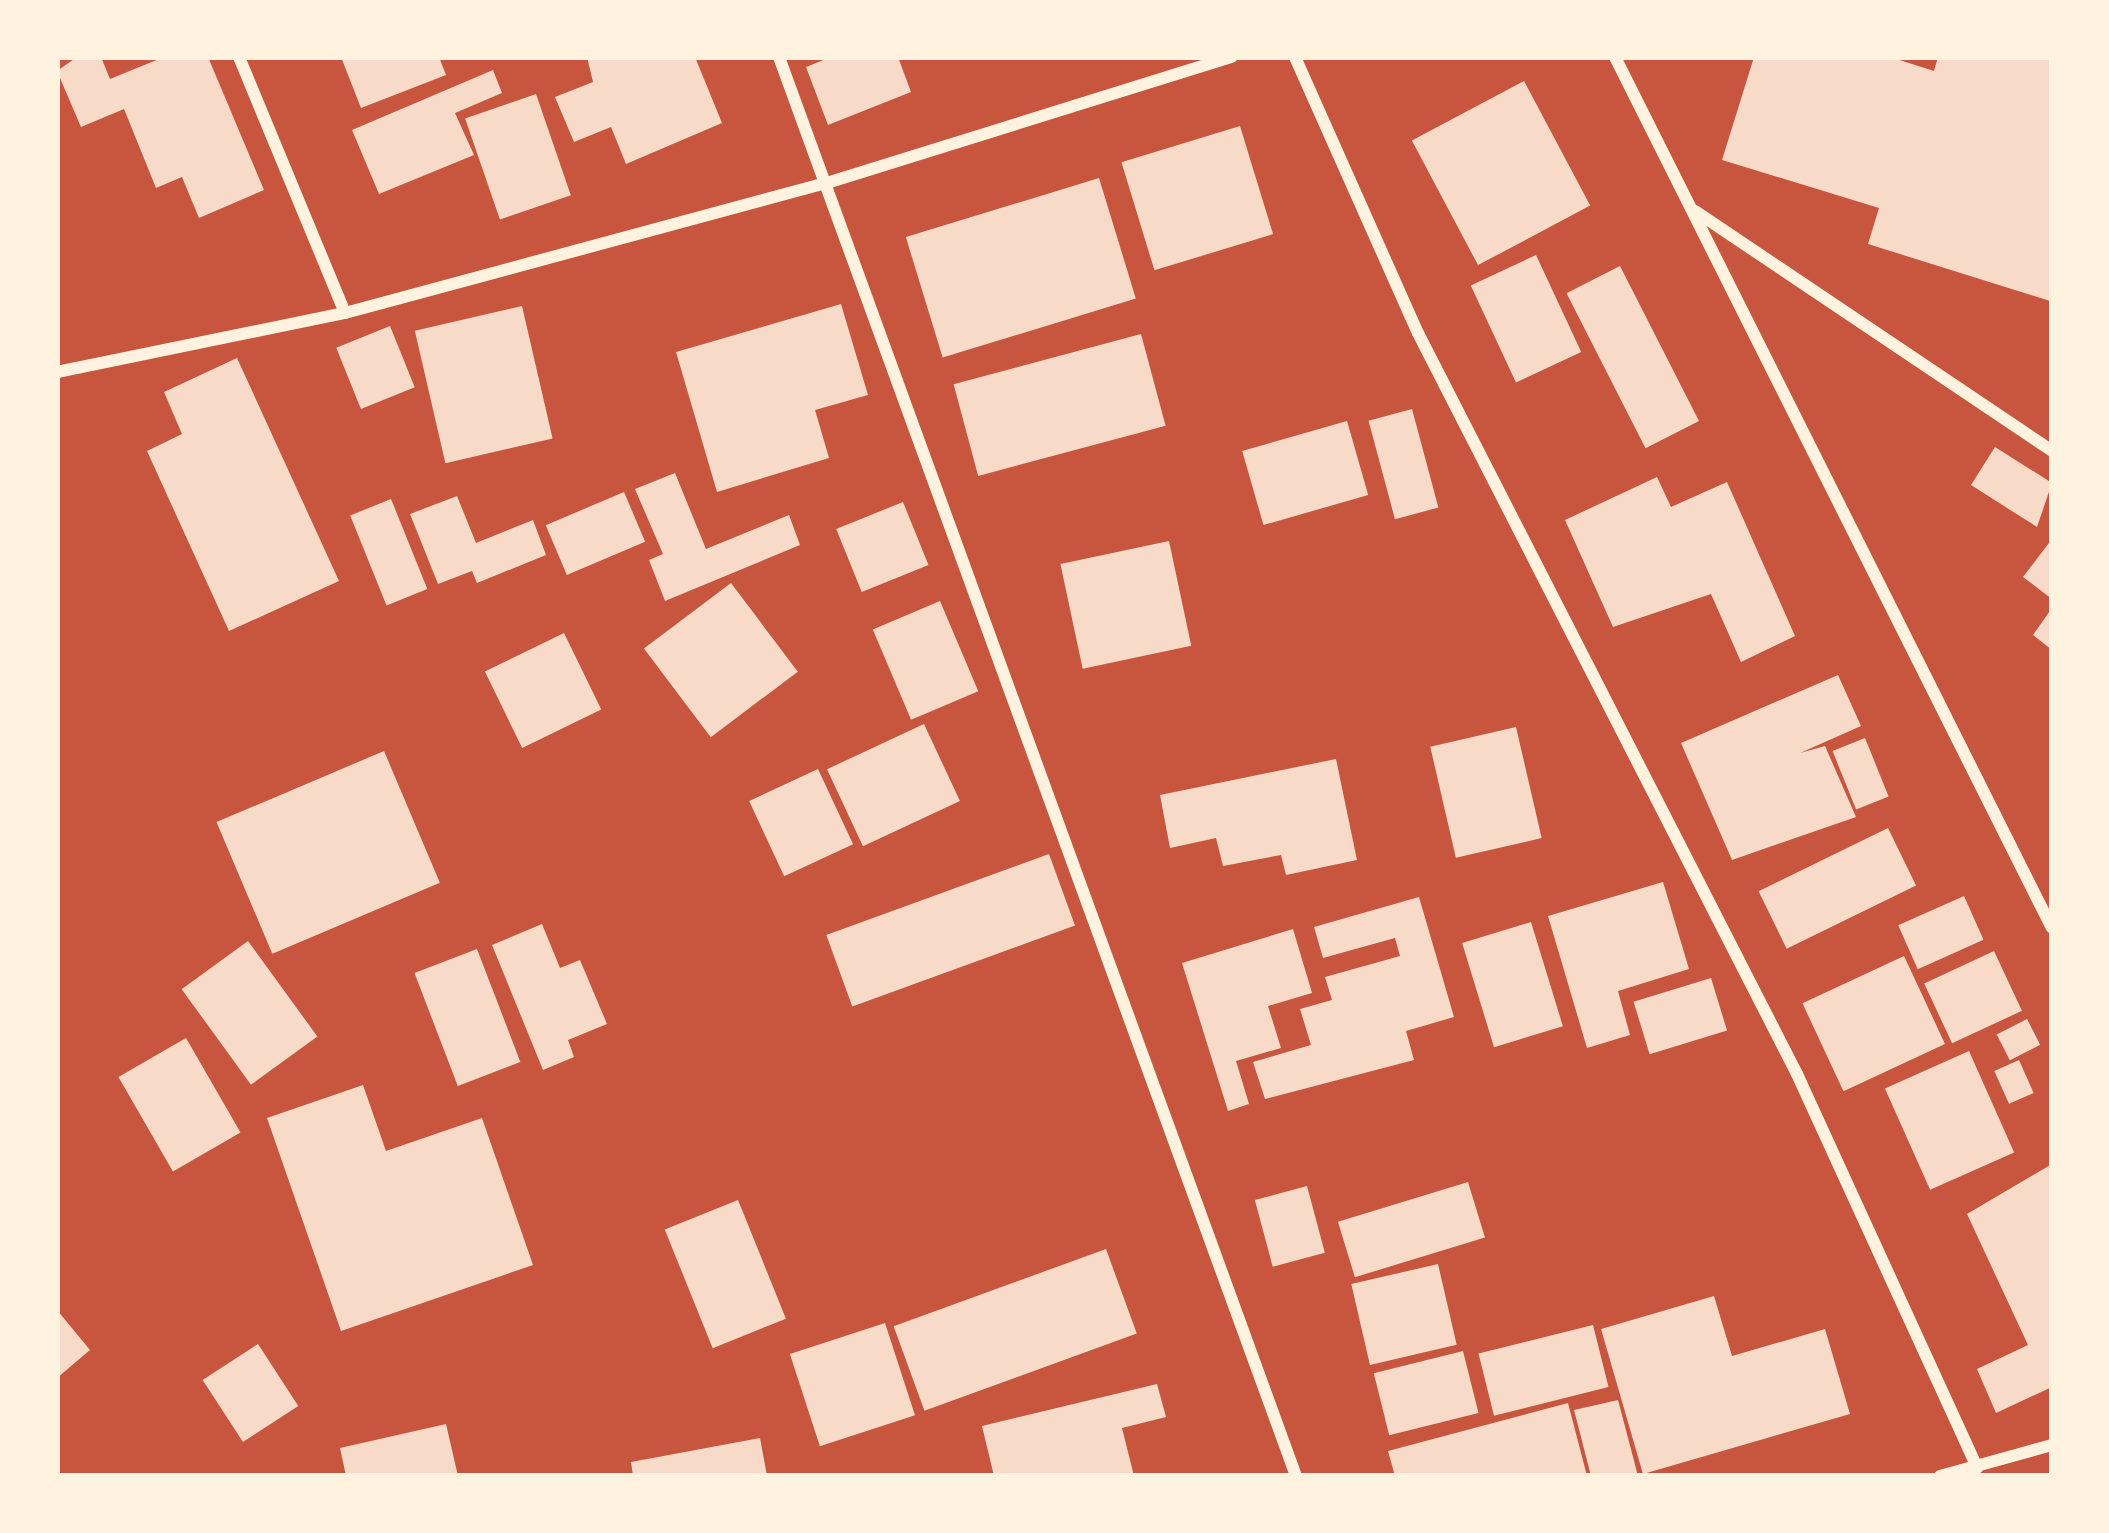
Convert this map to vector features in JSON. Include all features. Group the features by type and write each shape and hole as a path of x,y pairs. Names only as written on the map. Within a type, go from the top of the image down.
{"street":[{"path":"239,57 345,313"},
{"path":"779,57 830,182 1296,1476"},
{"path":"57,372 345,313 830,182 1232,57"},
{"path":"1295,57 1447,394 1796,1074 1977,1468"},
{"path":"1615,57 2052,928"},
{"path":"1692,209 2052,451"},
{"path":"1940,1476 2052,1445"}],"building":[{"path":"77,57 101,57 110,79 164,57 208,57 264,190 199,218 182,177 156,188 124,109 81,127 57,71"},
{"path":"341,57 439,57 446,75 361,108"},
{"path":"587,57 695,57 722,123 626,164 611,127 574,142 555,97 593,82"},
{"path":"831,57 898,57 911,92 828,125 806,67"},
{"path":"1754,57 1890,57 1934,71 1938,57 2052,57 2050,301 1868,244 1879,208 1722,160"},
{"path":"493,70 502,93 455,113 474,155 379,194 352,130"},
{"path":"1524,81 1590,205 1478,265 1412,141"},
{"path":"536,94 571,195 500,220 465,118"},
{"path":"1240,126 1273,234 1154,270 1121,162"},
{"path":"1099,178 1136,298 943,358 906,237"},
{"path":"1536,255 1581,352 1516,382 1471,285"},
{"path":"1620,266 1699,421 1646,448 1567,293"},
{"path":"841,304 868,395 815,410 829,458 717,492 676,352"},
{"path":"522,306 553,439 445,463 415,331"},
{"path":"390,326 415,387 361,409 336,348"},
{"path":"1141,334 1166,426 978,476 954,384"},
{"path":"237,358 339,581 229,631 147,451 182,434 164,392"},
{"path":"1412,409 1438,508 1395,519 1369,421"},
{"path":"1347,421 1368,495 1263,525 1242,451"},
{"path":"1995,447 2052,483 2037,527 1971,485"},
{"path":"675,473 706,549 789,515 800,545 665,601 649,560 663,554 635,489"},
{"path":"1657,477 1671,507 1727,482 1795,636 1741,662 1711,594 1613,627 1565,520"},
{"path":"624,492 645,542 567,575 546,525"},
{"path":"457,496 476,543 533,520 546,555 477,583 472,571 438,584 410,514"},
{"path":"391,499 427,589 387,605 350,515"},
{"path":"903,502 928,565 862,592 836,529"},
{"path":"2052,539 2052,599 2023,577"},
{"path":"1169,541 1191,646 1083,669 1060,564"},
{"path":"731,583 798,672 711,737 644,649"},
{"path":"940,601 978,691 911,720 873,630"},
{"path":"2052,608 2052,650 2033,635"},
{"path":"564,633 601,709 522,748 485,672"},
{"path":"1838,675 1861,726 1800,753 1825,746 1856,817 1732,860 1681,743"},
{"path":"924,724 960,801 863,846 827,769"},
{"path":"1516,727 1542,838 1456,858 1430,747"},
{"path":"1865,738 1889,796 1856,810 1833,751"},
{"path":"384,751 440,883 272,954 216,822"},
{"path":"1336,759 1357,860 1286,875 1281,855 1223,866 1216,838 1170,848 1160,795"},
{"path":"818,769 853,844 784,876 749,801"},
{"path":"1888,828 1916,886 1787,949 1759,891"},
{"path":"1049,854 1075,925 852,1006 826,935"},
{"path":"1663,882 1689,969 1618,991 1630,1035 1587,1048 1548,916"},
{"path":"1964,896 1984,940 1918,969 1898,925"},
{"path":"1419,897 1454,1017 1406,1031 1414,1060 1265,1099 1253,1062 1311,1045 1300,1009 1332,1000 1325,977 1400,956 1395,938 1323,958 1314,927"},
{"path":"1531,922 1563,1026 1494,1047 1462,943"},
{"path":"542,924 560,968 580,960 607,1024 568,1040 574,1057 543,1070 492,945"},
{"path":"1293,929 1312,993 1268,1006 1281,1048 1236,1061 1249,1104 1228,1111 1182,963"},
{"path":"248,941 317,1036 251,1085 182,989"},
{"path":"477,949 520,1062 458,1086 414,973"},
{"path":"1994,951 2022,1011 1952,1043 1924,984"},
{"path":"1904,956 1945,1044 1843,1091 1802,1003"},
{"path":"1711,978 1727,1031 1650,1054 1634,1002"},
{"path":"2027,1019 2040,1045 2010,1060 1997,1034"},
{"path":"186,1038 240,1132 173,1171 118,1077"},
{"path":"1969,1051 2014,1152 1930,1190 1885,1088"},
{"path":"2019,1060 2034,1093 2009,1104 1994,1071"},
{"path":"363,1085 386,1151 482,1118 533,1265 341,1331 267,1118"},
{"path":"2052,1164 2052,1387 1996,1413 1977,1369 2028,1345 1967,1214"},
{"path":"1468,1182 1485,1237 1355,1277 1338,1222"},
{"path":"1307,1186 1325,1253 1273,1267 1255,1200"},
{"path":"738,1200 786,1319 713,1348 665,1230"},
{"path":"1106,1249 1137,1334 924,1411 894,1326"},
{"path":"1438,1264 1457,1345 1370,1365 1351,1284"},
{"path":"1714,1296 1732,1356 1825,1329 1850,1414 1643,1474 1601,1329"},
{"path":"57,1310 90,1350 57,1378"},
{"path":"885,1323 915,1415 820,1446 790,1354"},
{"path":"1593,1325 1608,1387 1494,1416 1479,1354"},
{"path":"258,1344 298,1406 243,1442 203,1380"},
{"path":"1463,1351 1478,1413 1389,1435 1374,1373"},
{"path":"1157,1384 1166,1417 1122,1428 1134,1476 994,1476 982,1426"},
{"path":"1618,1400 1638,1476 1591,1476 1574,1410"},
{"path":"1568,1403 1587,1476 1395,1476 1388,1451"},
{"path":"446,1424 458,1476 346,1476 340,1448"},
{"path":"760,1438 767,1476 633,1476 631,1462"}]}
